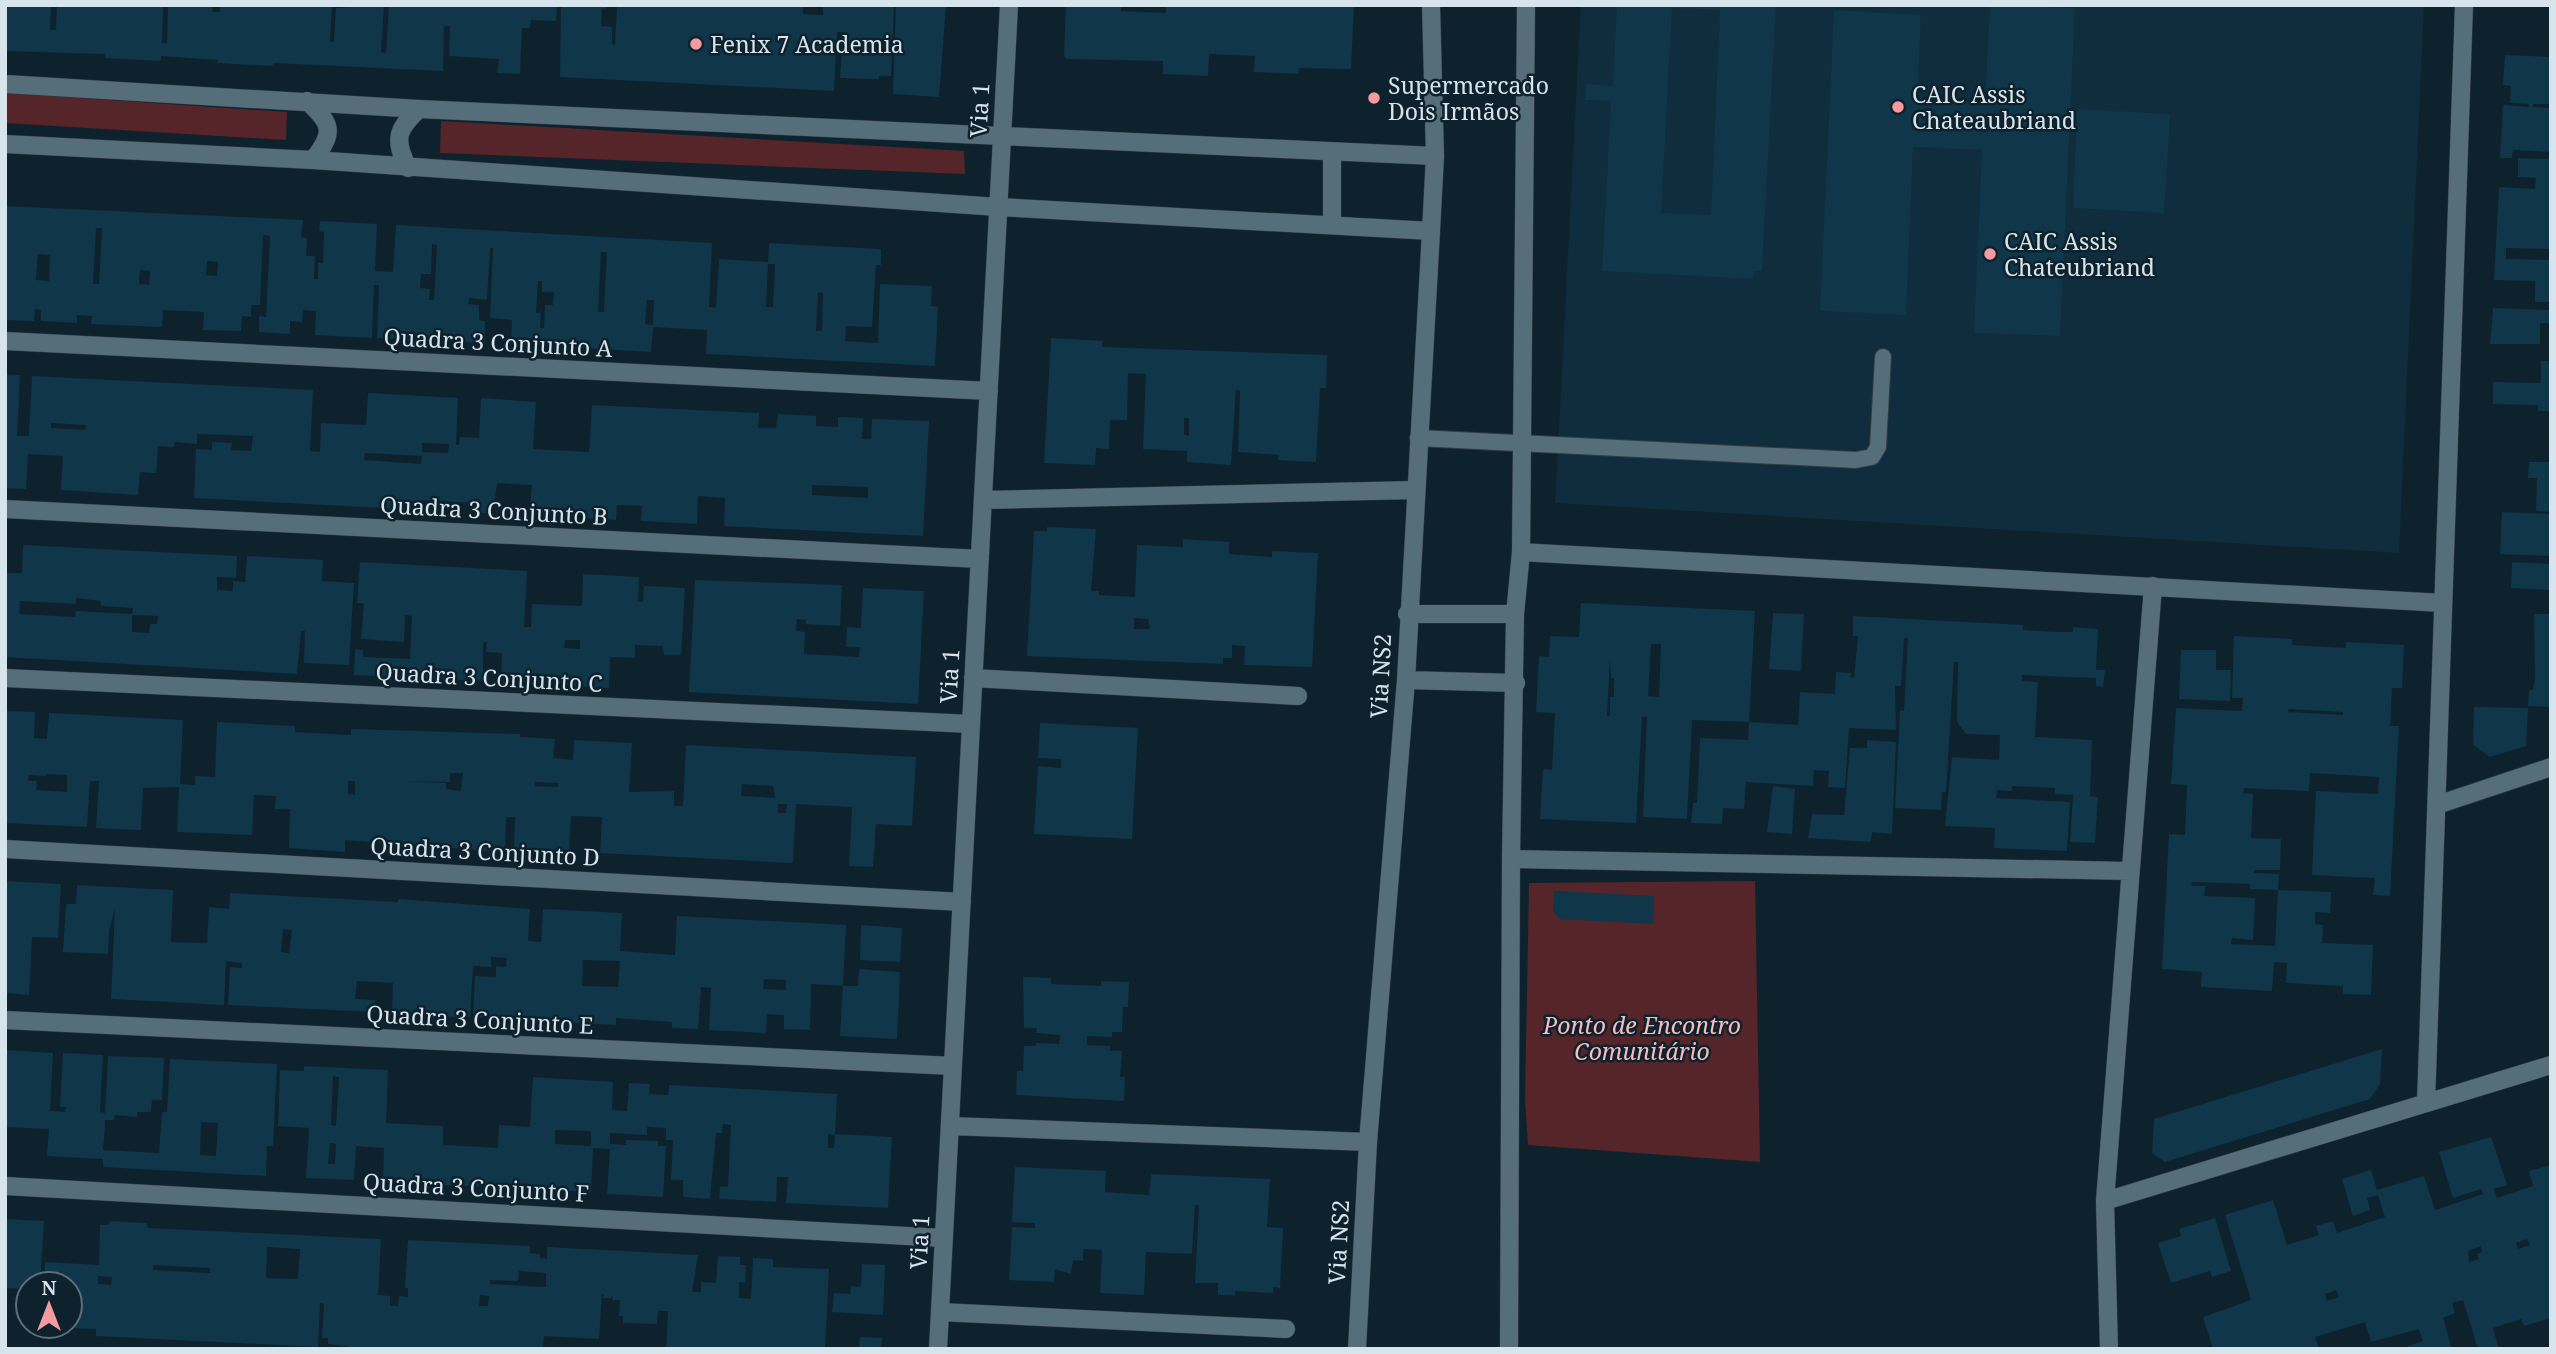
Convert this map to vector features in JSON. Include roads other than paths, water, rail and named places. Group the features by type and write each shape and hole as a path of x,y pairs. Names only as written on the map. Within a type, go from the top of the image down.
{"street":[{"name":"Via 1","path":"938,1349 1009,5"},
{"name":"Via NS2","path":"1357,1349 1368,1142 1406,680 1431,231 1434,156 1431,5"},
{"path":"1509,1349 1511,859 1516,683 1515,614 1521,552 1526,5"},
{"path":"2426,1103 2464,5"},
{"path":"5,84 419,109 1434,156"},
{"path":"307,101 326,119 328,132 326,143 313,160"},
{"path":"408,167 400,151 399,135 404,123 419,109"},
{"path":"5,144 313,160 998,207 1431,231"},
{"path":"1332,152 1332,225"},
{"name":"Quadra 3 Conjunto A","path":"5,341 989,391"},
{"path":"983,500 1416,490"},
{"name":"Quadra 3 Conjunto B","path":"5,509 980,559"},
{"path":"1521,552 2443,603"},
{"path":"2109,1349 2105,1201 2153,586"},
{"path":"1408,614 1515,614"},
{"name":"Quadra 3 Conjunto C","path":"5,678 971,724"},
{"path":"973,678 1298,696"},
{"path":"1406,680 1516,683"},
{"path":"2437,805 2551,767"},
{"name":"Quadra 3 Conjunto D","path":"5,849 962,902"},
{"path":"1511,859 2130,871"},
{"name":"Quadra 3 Conjunto E","path":"5,1020 953,1066"},
{"path":"2105,1201 2551,1065"},
{"path":"950,1126 1368,1142"},
{"name":"Quadra 3 Conjunto F","path":"5,1186 944,1238"},
{"path":"940,1312 1286,1329"}],"lane":[{"path":"1418,438 1856,460 1872,457 1878,447 1883,358"}],"place":[{"name":"Fenix 7 Academia","path":"696,44"},
{"name":"Supermercado Dois Irmãos","path":"1374,98"},
{"name":"CAIC Assis Chateaubriand","path":"1898,107"},
{"name":"CAIC Assis Chateubriand","path":"1990,254"}],"park label":[{"name":"Ponto de Encontro Comunitário","path":"1642,1038"}]}
